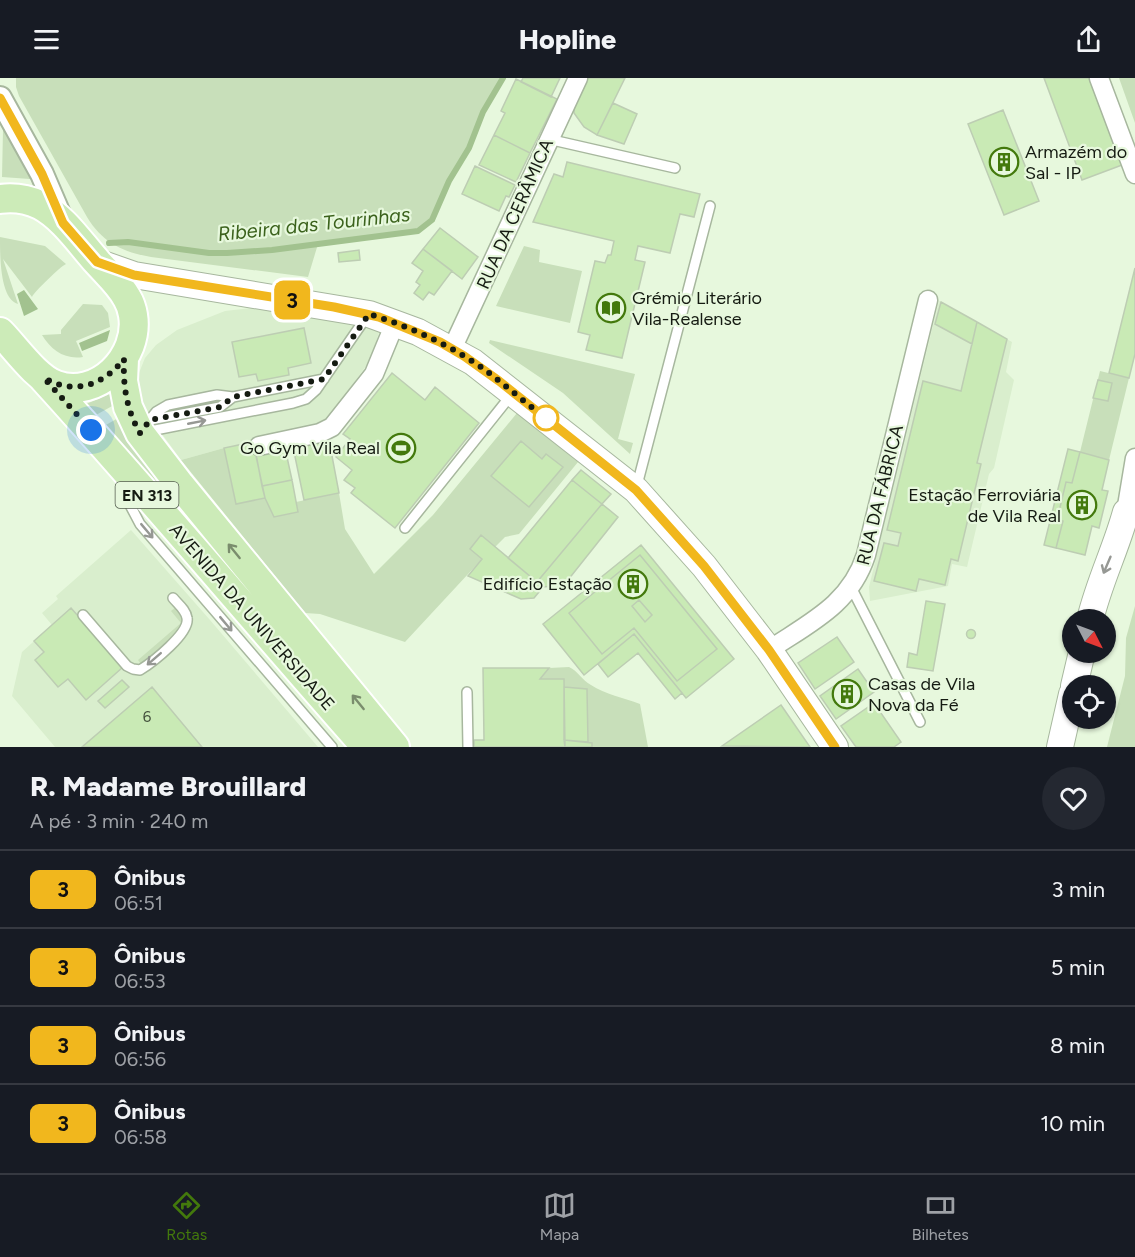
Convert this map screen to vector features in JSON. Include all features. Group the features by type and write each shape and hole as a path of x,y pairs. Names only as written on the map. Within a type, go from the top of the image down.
{"main road":[{"name":"EN 313","path":"0,198 18,198 38,204 63,223 122,290 131,307 134,335 124,359 108,375 80,386 63,387 44,378 0,332"},
{"name":"EN 313","path":"97,262 134,275 369,314 396,323 452,349 482,368 636,490 696,557 769,650 835,747"},
{"name":"AVENIDA DA UNIVERSIDADE","path":"124,359 123,381 128,408 145,426 180,485 395,747"},
{"name":"AVENIDA DA UNIVERSIDADE","path":"44,378 366,747"},
{"path":"1093,609 1099,588 1131,513"},
{"path":"1060,747 1064,729"}],"street":[{"name":"RUA DA CERÂMICA","path":"452,349 466,324 548,139 578,78"},
{"path":"1099,78 1135,174"},
{"path":"0,98 42,174 63,223"},
{"name":"RUA DA FÁBRICA","path":"769,650 841,600 860,574 928,300"},
{"path":"259,446 321,433 332,427 374,374 396,323"},
{"path":"1131,513 1135,458"}],"lane":[{"path":"548,139 675,168"},
{"path":"636,490 710,206"},
{"path":"145,426 298,402 313,393 369,314"},
{"path":"145,426 159,409 171,404 217,395 233,397 324,379"},
{"path":"405,528 514,393"},
{"path":"128,472 130,505 140,524 332,747"},
{"path":"851,587 920,722"},
{"path":"83,615 127,666 140,670 179,637 185,628 188,621 186,613 173,598"},
{"path":"467,692 468,747"}],"shaded area":[{"path":"16,78 503,78 483,112 469,148 427,226 407,233 318,244 308,277 151,257 122,249 106,239 87,217 19,96"},
{"path":"1119,78 1135,78 1135,123"},
{"path":"8,127 33,175 30,179 2,177 3,130"},
{"path":"0,237 45,246 66,264 32,297 3,259 18,304 12,301 4,286"},
{"path":"524,246 540,250 539,262 582,271 570,323 496,306"},
{"path":"24,290 38,309 24,316 17,294"},
{"path":"939,301 1012,342 1006,372 1014,380 994,468 989,474 967,567 952,564 948,586 870,601 869,587"},
{"path":"83,304 102,305 108,313 110,327 76,341 83,357 70,357 59,353 42,335 61,334 61,330"},
{"path":"261,307 302,312 380,329 371,359 323,426 181,460 141,401 139,373 145,358 156,345 177,330 225,311"},
{"path":"110,330 107,341 82,351 79,343"},
{"path":"490,340 635,374 618,439 633,443 630,454 563,393 489,343"},
{"path":"1100,371 1129,378 1109,460 1080,452"},
{"path":"110,394 114,405 96,415 86,404"},
{"path":"517,413 578,462 519,534 505,537 495,547 481,535 470,549 482,559 405,642 320,614 305,613 181,460 224,448 236,504 265,498 274,517 298,512 296,502 339,493 345,529 374,574 433,515"},
{"path":"120,417 133,446 157,482 155,484 104,426"},
{"path":"131,530 318,747 55,747 12,696 22,652 52,625 42,613 58,599 56,596"},
{"path":"1135,606 1135,747 1107,747 1112,729 1116,729 1116,712 1125,676 1126,638"},
{"path":"176,607 183,619 182,625 166,644 141,664 138,660 181,623 171,611"},
{"path":"569,667 596,688 640,704 648,747 592,747 592,743 588,742 587,689 564,687 563,679 540,679 549,668"}],"building":[{"path":"523,78 560,78 551,97 521,82"},
{"path":"585,78 625,78 597,135 584,127 574,113"},
{"path":"1044,78 1089,78 1122,165 1082,180"},
{"path":"516,79 557,99 530,153 494,135 505,113 501,111"},
{"path":"613,103 637,114 624,144 597,135"},
{"name":"Armazém do Sal - IP","path":"1003,110 1039,201 1004,215 968,124"},
{"path":"494,135 530,153 516,182 479,165"},
{"path":"567,162 700,194 694,217 680,214 670,253 638,246 635,260 645,262 622,358 586,350 590,335 578,332 595,261 605,263 608,255 611,255 614,241 533,222 554,174 563,177"},
{"path":"475,166 515,185 509,197 506,196 499,211 462,194"},
{"path":"440,228 478,257 462,279 423,249"},
{"path":"423,249 452,271 434,295 429,292 423,300 414,293 420,285 416,282 423,271 412,263"},
{"path":"359,250 360,260 339,262 338,253"},
{"path":"1135,268 1135,354 1129,378 1109,373"},
{"path":"941,302 977,322 972,344 935,324"},
{"path":"977,322 1007,339 977,463 981,464 958,561 951,559 945,585 919,579 916,591 874,581 884,543 898,546 901,533 887,530 923,381 961,391"},
{"path":"304,328 311,363 288,368 289,375 258,381 256,374 239,377 232,342"},
{"name":"Go Gym Vila Real","path":"392,373 425,400 435,387 479,423 395,528 351,493 355,488 344,480 352,470 336,457 350,439 343,434"},
{"path":"1098,380 1112,383 1108,401 1093,398"},
{"path":"329,440 339,493 304,500 293,447"},
{"path":"521,441 542,459 546,454 563,467 529,507 491,476"},
{"path":"253,442 265,498 236,504 224,448"},
{"path":"285,448 292,480 262,486 256,454"},
{"path":"1068,449 1080,452 1072,483 1066,482 1057,520 1063,521 1056,548 1044,545"},
{"name":"Estação Ferroviária de Vila Real","path":"1080,452 1109,460 1102,490 1108,491 1099,528 1092,526 1085,555 1056,548 1063,521 1057,520 1066,482 1072,483"},
{"path":"581,470 611,494 602,504 572,480"},
{"path":"292,480 298,512 274,517 262,486"},
{"path":"572,480 602,504 537,582 508,558"},
{"path":"602,504 618,517 564,585 543,587 537,582"},
{"path":"481,535 543,587 534,598 521,599 468,576 482,559 470,549"},
{"name":"Edifício Estação","path":"641,545 734,659 686,698 634,634 584,675 543,624"},
{"name":"Edifício Estação","path":"640,555 717,649 677,681 634,628 602,654 569,613"},
{"path":"639,600 652,615 645,622 632,606"},
{"path":"926,601 945,604 933,671 907,667 909,653 917,655"},
{"path":"71,608 123,667 86,700 68,679 58,687 35,660 44,652 34,641"},
{"path":"971,629 976,634 971,639 966,634"},
{"path":"634,634 682,693 675,699 638,653 608,677 598,664"},
{"path":"837,637 854,662 815,689 798,663"},
{"path":"483,668 549,668 540,679 564,679 565,747 474,747 474,740 484,740"},
{"name":"Casas de Vila Nova da Fé","path":"858,669 874,692 836,719 820,696"},
{"path":"122,680 129,687 105,708 98,701"},
{"path":"152,687 202,747 82,747"},
{"path":"564,687 587,689 588,742 564,740"},
{"path":"874,703 901,742 894,747 856,747 841,726"},
{"path":"781,705 810,747 722,746"},
{"path":"564,740 592,743 592,747 565,747"}],"waterway":[{"name":"Ribeira das Tourinhas","path":"109,243 128,242 209,253 227,253 272,250 418,231 432,220 449,181 469,148 483,112 503,78"}],"bus line":[{"name":"3","path":"0,98 42,174 63,223 97,262 114,270 134,275 334,307 379,317 440,342 499,381 636,490 704,566 769,650 835,747"}],"place":[{"name":"Armazém do Sal - IP","path":"1004,162"},
{"name":"Grémio Literário Vila-Realense","path":"611,308"},
{"name":"Go Gym Vila Real","path":"401,448"},
{"name":"Estação Ferroviária de Vila Real","path":"1082,505"},
{"name":"Edifício Estação","path":"633,584"},
{"name":"Casas de Vila Nova da Fé","path":"847,694"}],"route":[{"path":"91,430 44,378 63,387 80,386 100,380 116,369 124,359 123,381 128,408 140,433 150,420 220,407 233,397 324,379 369,314 418,332 464,356 546,418"}]}
